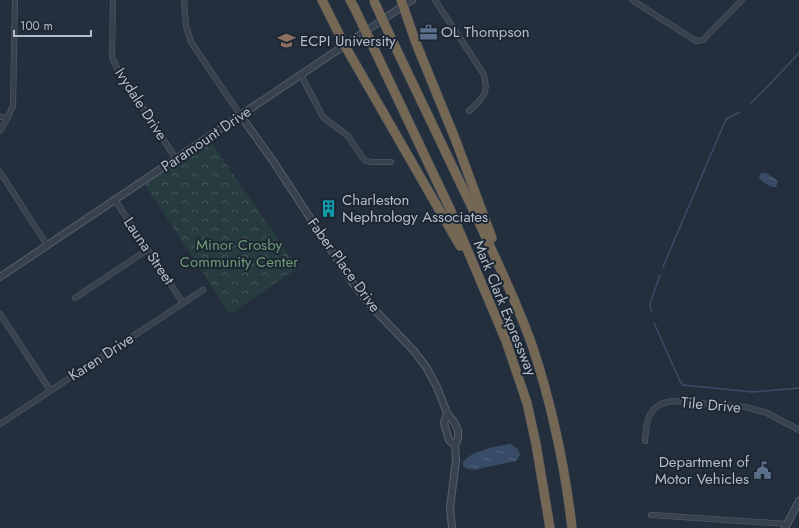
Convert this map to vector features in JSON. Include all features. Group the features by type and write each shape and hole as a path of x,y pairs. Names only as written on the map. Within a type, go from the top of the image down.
{"highway":[{"path":"322,0 345,46 440,210 486,294"},
{"name":"Mark Clark Expressway","path":"350,0 450,209 506,340 527,403 536,444 550,528"},
{"name":"Mark Clark Expressway","path":"374,0 510,290 532,347 549,402 564,475 572,528"},
{"path":"403,3 416,43 456,141 510,290"}],"street":[{"path":"0,132 13,106 15,0"},
{"name":"Ivydale Drive","path":"113,0 112,57 117,68 176,159"},
{"path":"184,0 186,26 191,42 241,116"},
{"name":"Paramount Drive","path":"0,277 345,46 403,3 412,0"},
{"path":"435,0 483,73 487,84 481,99 469,110"},
{"path":"632,0 699,42 703,40 742,0"},
{"path":"301,75 323,117 348,136 366,161 391,162"},
{"name":"Faber Place Drive","path":"241,116 273,161 352,282 369,304 414,351 426,367 437,387 447,413 458,430 458,438 455,446 456,460 450,508 452,528"},
{"path":"0,117 8,117"},
{"path":"0,172 47,245"},
{"name":"Launa Street","path":"115,200 183,303"},
{"path":"75,298 147,250"},
{"name":"Karen Drive","path":"0,424 203,290"},
{"path":"0,314 50,390"},
{"name":"Tile Drive","path":"645,441 646,424 650,414 656,406 663,403 673,402 745,407 766,412 799,430"},
{"name":"Faber Place Drive","path":"447,413 444,423 449,440 455,446"},
{"path":"651,515 786,526 799,501"}],"green space":[{"name":"Minor Crosby Community Center","path":"208,138 298,268 230,314 143,182"}],"water":[{"path":"761,173 766,173 778,181 776,187 764,183 759,177"},
{"path":"510,444 518,449 520,455 516,461 477,469 470,469 463,466 464,461 468,457 482,450"}],"waterway":[{"path":"751,103 799,53"},
{"path":"663,267 726,119 740,112"},
{"path":"651,311 650,304 660,275"},
{"path":"654,323 683,385 753,392 799,388"}],"place":[{"name":"OL Thompson","path":"428,32"},
{"name":"ECPI University","path":"287,41"},
{"name":"Charleston Nephrology Associates","path":"329,209"},
{"name":"Department of Motor Vehicles","path":"762,471"}]}
